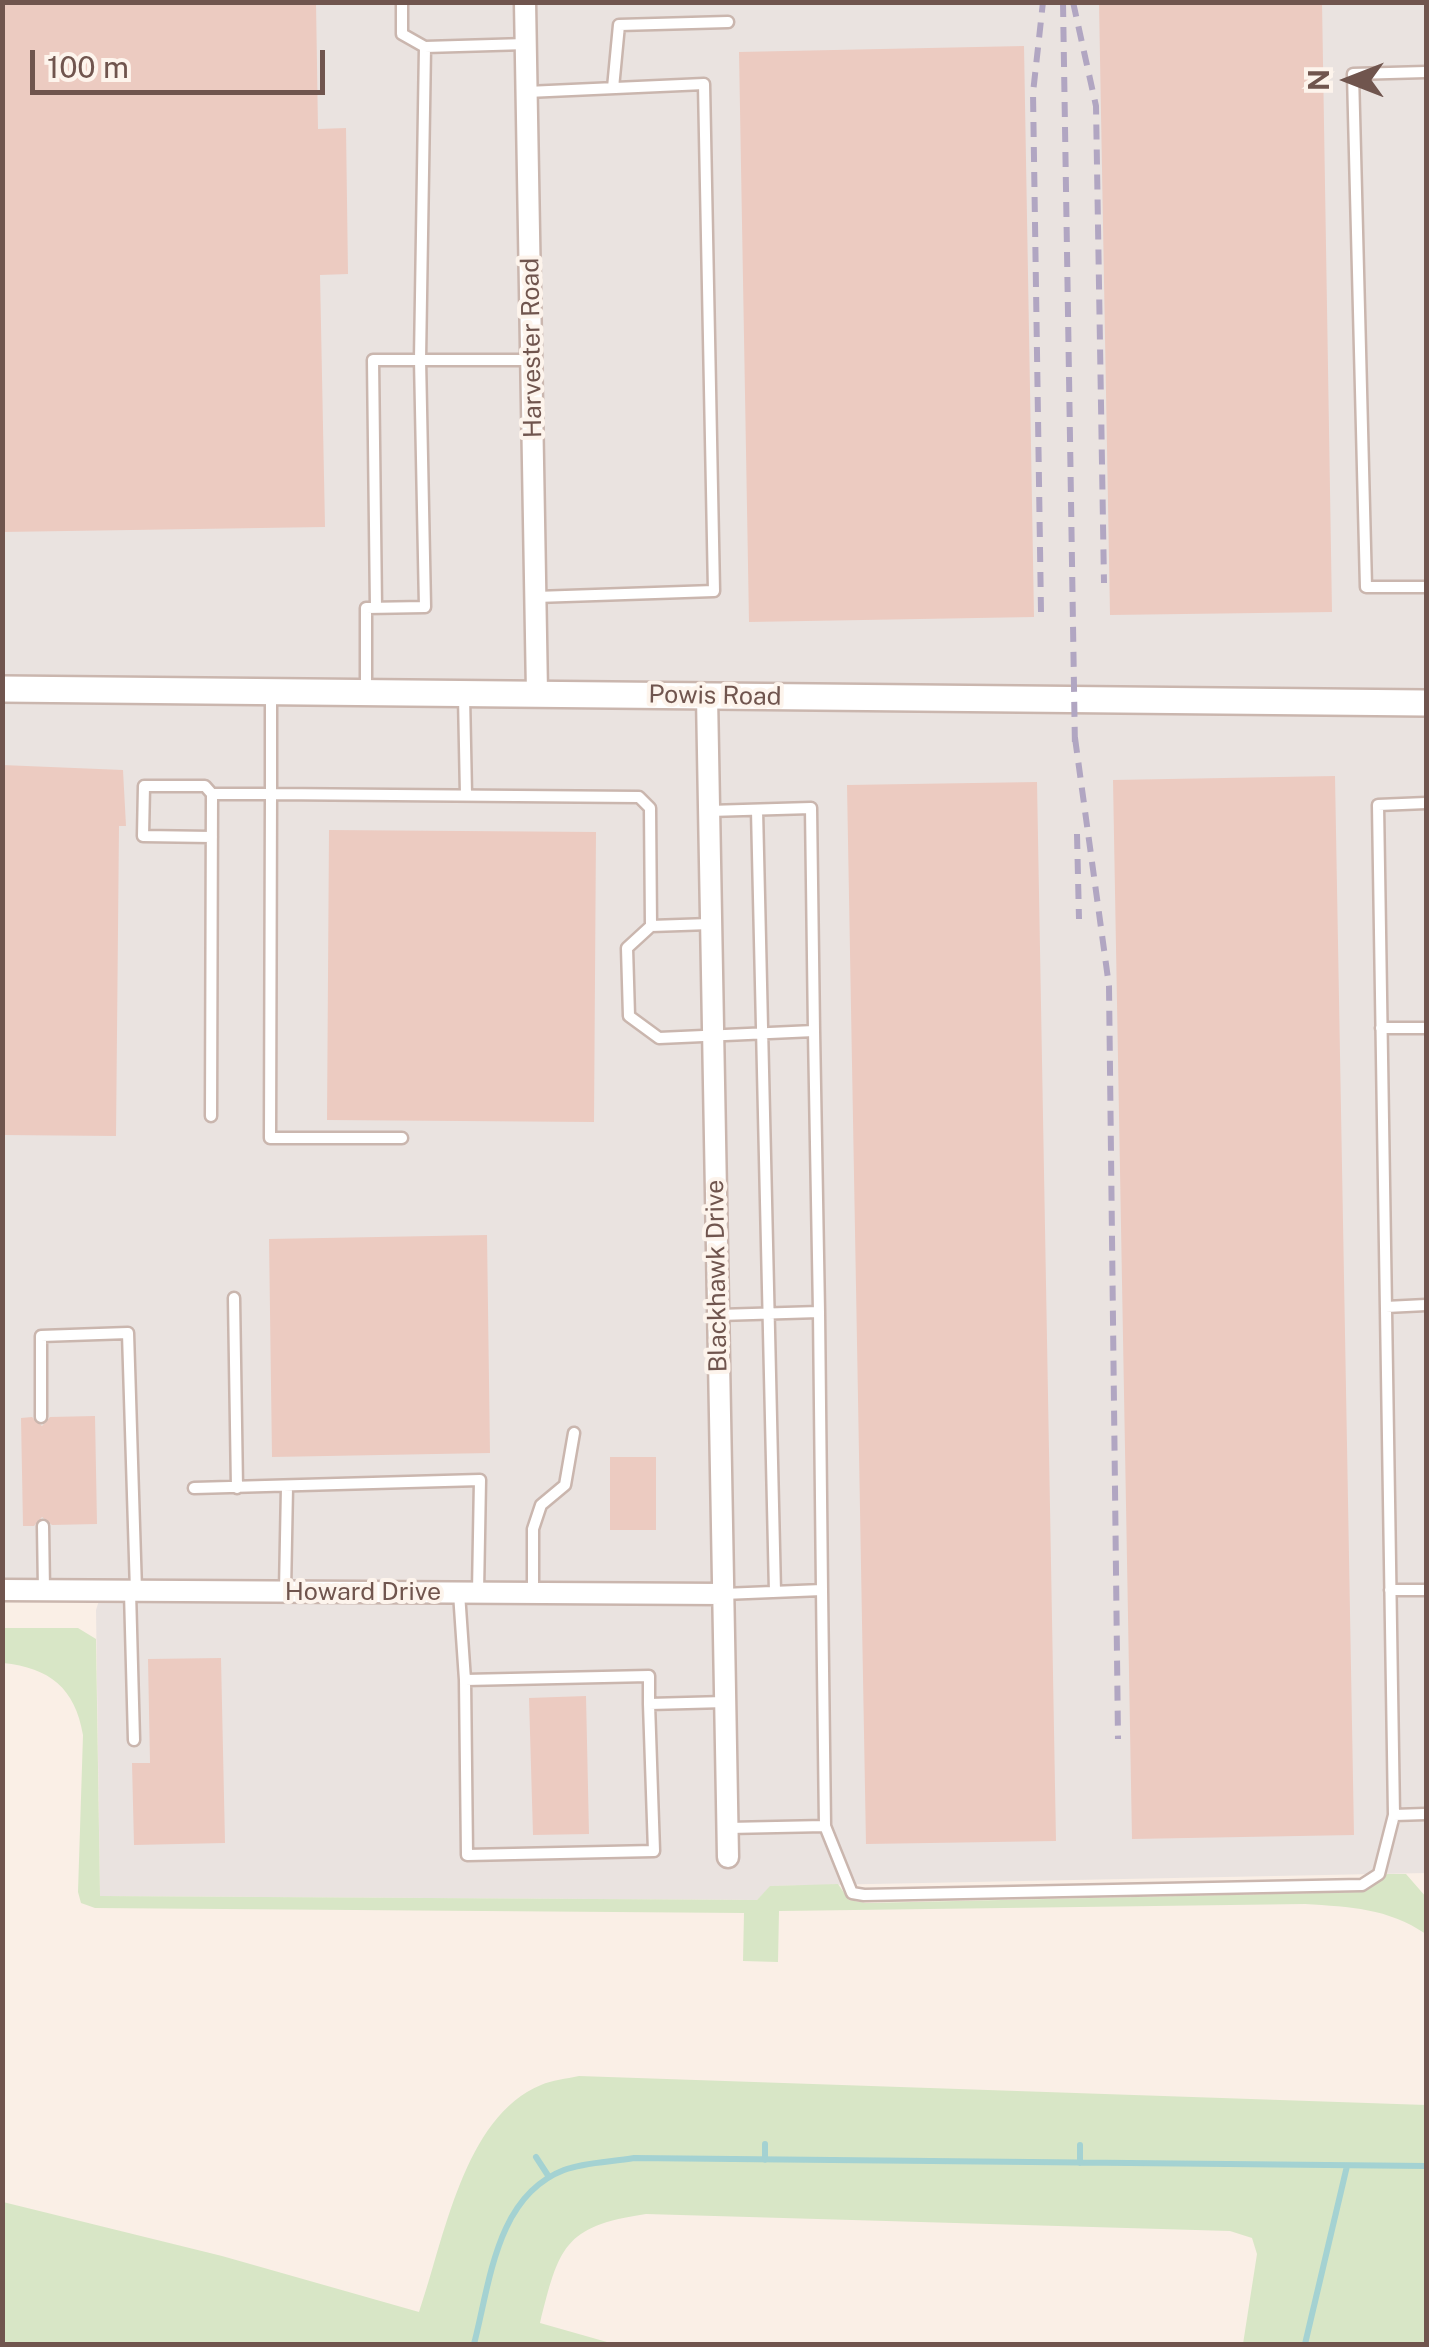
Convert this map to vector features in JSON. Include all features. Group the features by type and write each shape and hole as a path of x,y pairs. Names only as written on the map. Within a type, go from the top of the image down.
{"street":[{"name":"Harvester Road","path":"526,2 537,694"},
{"name":"Powis Road","path":"2,689 1426,703"},
{"name":"Blackhawk Drive","path":"706,696 728,1857"},
{"name":"Howard Drive","path":"2,1590 723,1594"}],"lane":[{"path":"402,2 402,34 425,47 526,44"},
{"path":"612,88 619,25 728,22"},
{"path":"366,692 366,608 425,607 420,359 425,47"},
{"path":"1426,72 1353,74 1366,587 1426,587"},
{"path":"527,92 704,84 714,591 536,597"},
{"path":"376,608 373,360 532,360"},
{"path":"271,692 270,1138 402,1138"},
{"path":"464,693 466,795"},
{"path":"211,1116 212,837 212,794 205,786 144,786 143,836 212,837"},
{"path":"212,794 630,796 646,801 650,808 651,926"},
{"path":"709,812 811,808 826,1826 852,1893 944,1894 1362,1885 1380,1874 1394,1815 1378,804 1426,803"},
{"path":"757,810 772,1314 775,1592"},
{"path":"711,924 651,926 627,948 629,1016 659,1038 814,1031"},
{"path":"1382,1028 1426,1028"},
{"path":"234,1298 238,1488"},
{"path":"1386,1307 1426,1305"},
{"path":"718,1315 819,1312"},
{"path":"41,1417 40,1336 128,1333 134,1740"},
{"path":"533,1593 533,1529 541,1505 565,1485 574,1434"},
{"path":"194,1488 480,1480 465,1680 467,1855 654,1852 649,1676 465,1680"},
{"path":"284,1592 287,1488"},
{"path":"42,1526 44,1590"},
{"path":"723,1594 822,1590"},
{"path":"1390,1590 1426,1590"},
{"path":"649,1704 725,1702"},
{"path":"1394,1815 1426,1814"},
{"path":"728,1828 826,1826"}],"shaded area":[{"path":"2,3 1426,3 1426,1873 771,1886 757,1900 100,1896 96,1610 102,1591 3,1592"}],"green space":[{"path":"3,1628 78,1628 96,1639 100,1896 757,1900 770,1886 838,1884 849,1900 866,1903 1361,1892 1387,1874 1406,1874 1426,1897 1426,1934 1383,1914 1305,1904 779,1911 778,1962 743,1961 744,1913 95,1908 81,1903 78,1892 83,1735 79,1719 58,1683 34,1670 3,1663"},
{"path":"579,2076 1426,2105 1426,2344 1243,2344 1257,2254 1252,2238 1230,2231 646,2214 597,2226 569,2245 553,2276 540,2323 614,2344 3,2344 3,2202 222,2256 419,2312 460,2184 493,2124 514,2101 541,2085"}],"building":[{"path":"2,2 316,2 318,129 346,128 348,274 320,275 325,527 2,532"},
{"path":"1099,2 1322,2 1332,612 1110,615"},
{"path":"1024,46 1034,617 749,622 739,52"},
{"path":"2,765 123,770 126,826 119,826 116,1136 2,1135"},
{"path":"1335,776 1354,1835 1132,1839 1113,780"},
{"path":"1037,782 1056,1841 866,1844 847,785"},
{"path":"329,830 596,832 594,1122 327,1120"},
{"path":"487,1235 490,1453 272,1457 269,1239"},
{"path":"95,1416 97,1524 52,1525 42,1517 34,1526 23,1526 21,1418 32,1417 42,1426 50,1417"},
{"path":"610,1457 656,1457 656,1530 610,1530"},
{"path":"221,1658 225,1843 134,1845 132,1763 150,1763 148,1659"},
{"path":"586,1696 589,1834 533,1835 529,1698"}],"waterway":[{"path":"765,2144 765,2160"},
{"path":"1080,2145 1080,2163"},
{"path":"536,2157 549,2177"},
{"path":"474,2344 492,2269 510,2220 541,2182 581,2165 634,2158 1426,2166"},
{"path":"1305,2344 1347,2166"}],"railway":[{"path":"1041,612 1033,93 1043,2"},
{"path":"1063,2 1075,749"},
{"path":"1073,2 1096,106 1104,583"},
{"path":"1075,738 1109,986 1118,1739"},
{"path":"1077,834 1079,919"}]}
